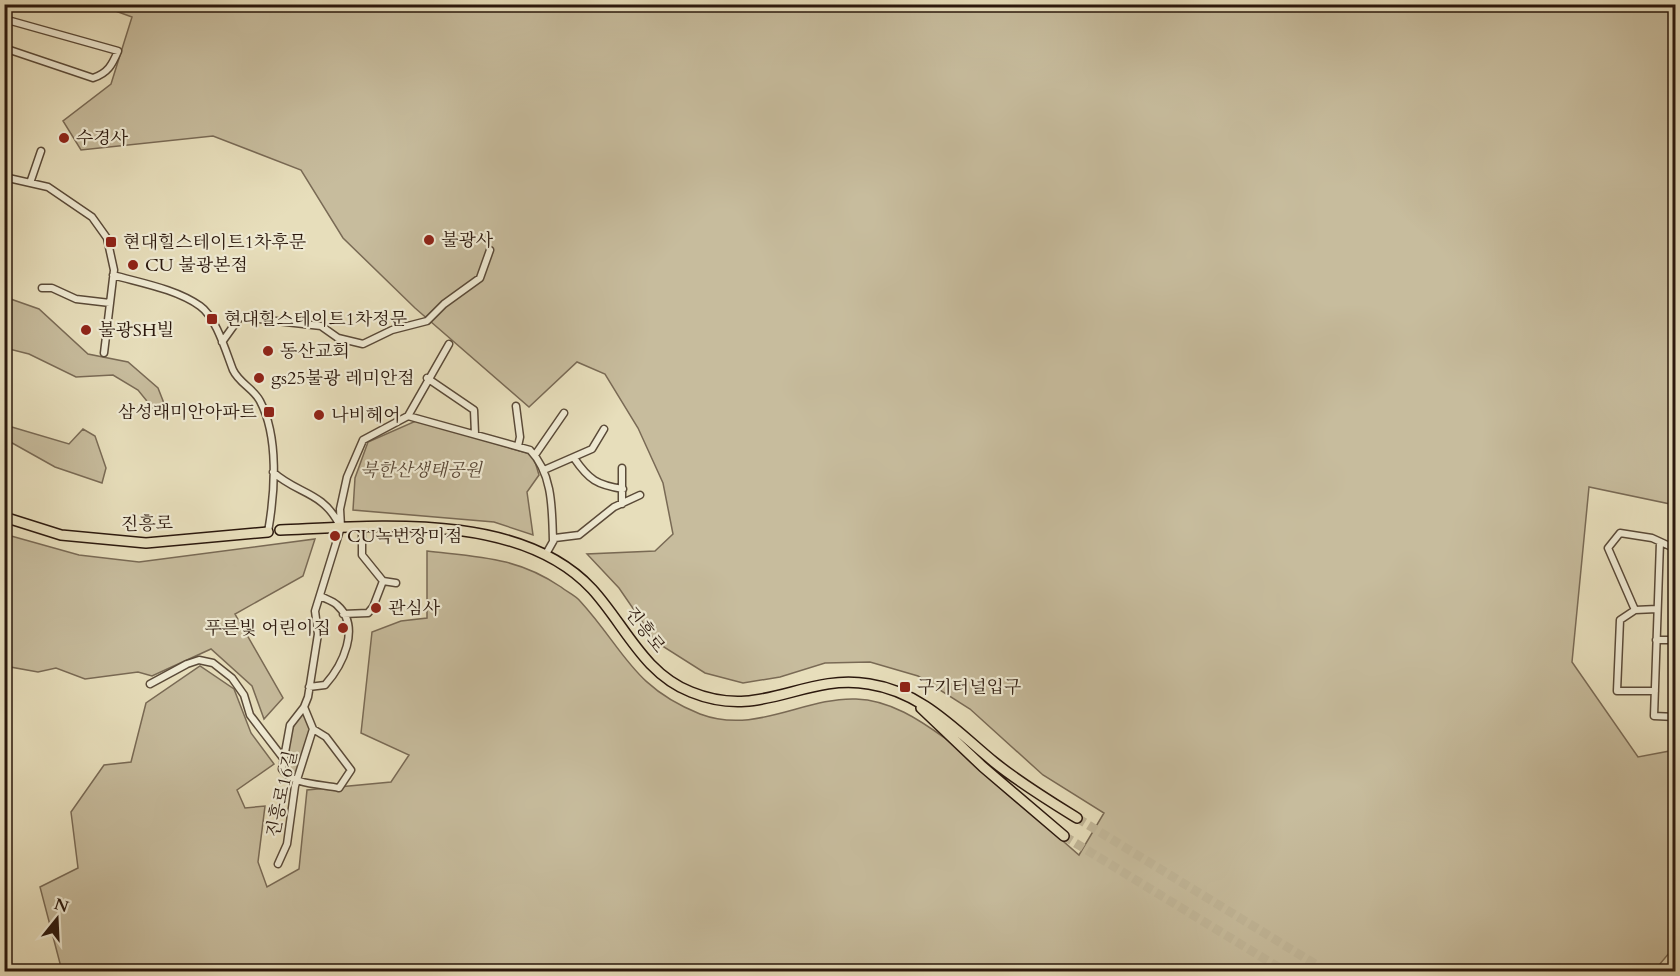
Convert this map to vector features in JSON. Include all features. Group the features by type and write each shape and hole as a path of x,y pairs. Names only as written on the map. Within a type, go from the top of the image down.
{"main road":[{"name":"진흥로","path":"4,517 61,535 146,543 268,532"},
{"name":"진흥로","path":"280,530 412,527 465,532 518,543 546,554 591,588 635,649 672,683 692,693 723,701 747,702 843,681 878,686 913,700 941,715 1023,785 1077,818"},
{"name":"진흥로","path":"913,700 983,767 1064,837"}],"street":[{"path":"4,19 118,51 111,67 104,75 93,78 4,48"},
{"path":"30,183 41,151"},
{"path":"4,177 48,187 92,217 107,238 113,275 104,352"},
{"path":"222,342 240,317 321,326 338,338 363,344 392,330 427,321 444,304 480,278 490,250"},
{"name":"진흥로","path":"113,275 180,296 202,307 222,342 235,374 258,398 267,414 271,430 274,500 268,532"},
{"path":"42,288 52,288 76,299 110,303"},
{"path":"297,781 285,774 282,769 283,758 290,725 304,707 309,687 318,634 315,611 341,527 340,509 347,477 363,440 408,416 427,378 449,344"},
{"path":"427,378 474,410 475,434"},
{"path":"516,406 520,437 518,446"},
{"path":"535,455 564,413"},
{"path":"408,416 530,450 542,462 552,496 553,541"},
{"path":"544,470 592,449 604,429"},
{"path":"574,458 583,471 600,486 623,489"},
{"path":"622,468 622,504"},
{"path":"273,472 323,501 331,508 341,527"},
{"path":"546,554 555,538 579,535 622,504 640,495"},
{"path":"362,527 362,555 383,581 396,583"},
{"path":"1635,610 1608,549 1620,533 1660,542 1676,549"},
{"path":"1660,542 1654,716 1676,717"},
{"path":"343,614 368,613 374,607 383,581"},
{"path":"309,687 325,685 336,672 349,641 343,614 338,606 321,596"},
{"path":"1654,691 1617,691 1620,620 1635,610 1658,609"},
{"path":"1656,640 1676,640"},
{"path":"150,684 199,660 213,663 232,678 244,695 250,714 283,758"},
{"name":"진흥로16길","path":"297,781 339,788 351,770 326,737 313,729 304,707"},
{"name":"진흥로16길","path":"278,864 290,831 290,812 313,729"}],"green space":[{"path":"99,5 1675,5 1675,505 1589,487 1572,662 1638,757 1675,750 1675,946 1659,965 1657,971 62,971 40,887 78,868 71,812 104,765 131,762 146,703 200,666 234,689 251,733 274,764 237,790 245,808 265,806 258,862 267,887 299,869 307,790 391,782 409,755 361,733 372,632 401,621 427,618 427,551 497,560 545,577 578,599 644,679 659,692 700,714 721,719 741,720 780,714 837,700 869,700 904,712 946,739 1079,855 1104,813 1043,775 970,709 918,676 870,662 825,663 780,677 743,683 705,673 656,642 619,588 587,554 655,551 673,534 663,483 638,428 605,374 577,362 529,407 415,308 343,238 301,170 213,136 81,150 63,121 111,84 132,17"},
{"path":"5,297 39,309 88,354 128,362 158,388 169,416 159,416 138,390 113,375 76,377 29,354 5,348"},
{"name":"북한산생태공원","path":"418,420 533,455 539,475 527,492 533,535 494,522 353,510 355,478 368,442"},
{"path":"5,425 69,444 83,429 95,436 106,468 102,483 55,467 5,439"},
{"path":"4,534 79,555 139,562 315,539 303,576 235,614 283,698 264,719 252,686 211,649 152,676 138,672 85,679 56,668 38,672 5,666"},
{"path":"303,711 311,729 296,775 288,771 287,748 295,724"}],"tunnel":[{"path":"1077,818 1328,972"},
{"path":"1064,836 1286,972"}],"place":[{"name":"수경사","path":"64,138"},
{"name":"불광사","path":"429,240"},
{"name":"현대힐스테이트1차후문","path":"111,242"},
{"name":"CU 불광본점","path":"133,265"},
{"name":"현대힐스테이트1차정문","path":"212,319"},
{"name":"불광SH빌","path":"86,330"},
{"name":"동산교회","path":"268,351"},
{"name":"gs25불광 레미안점","path":"259,378"},
{"name":"삼성래미안아파트","path":"269,412"},
{"name":"나비헤어","path":"319,415"},
{"name":"CU녹번장미점","path":"335,536"},
{"name":"관심사","path":"376,608"},
{"name":"푸른빛 어린이집","path":"343,628"},
{"name":"구기터널입구","path":"905,687"}]}
